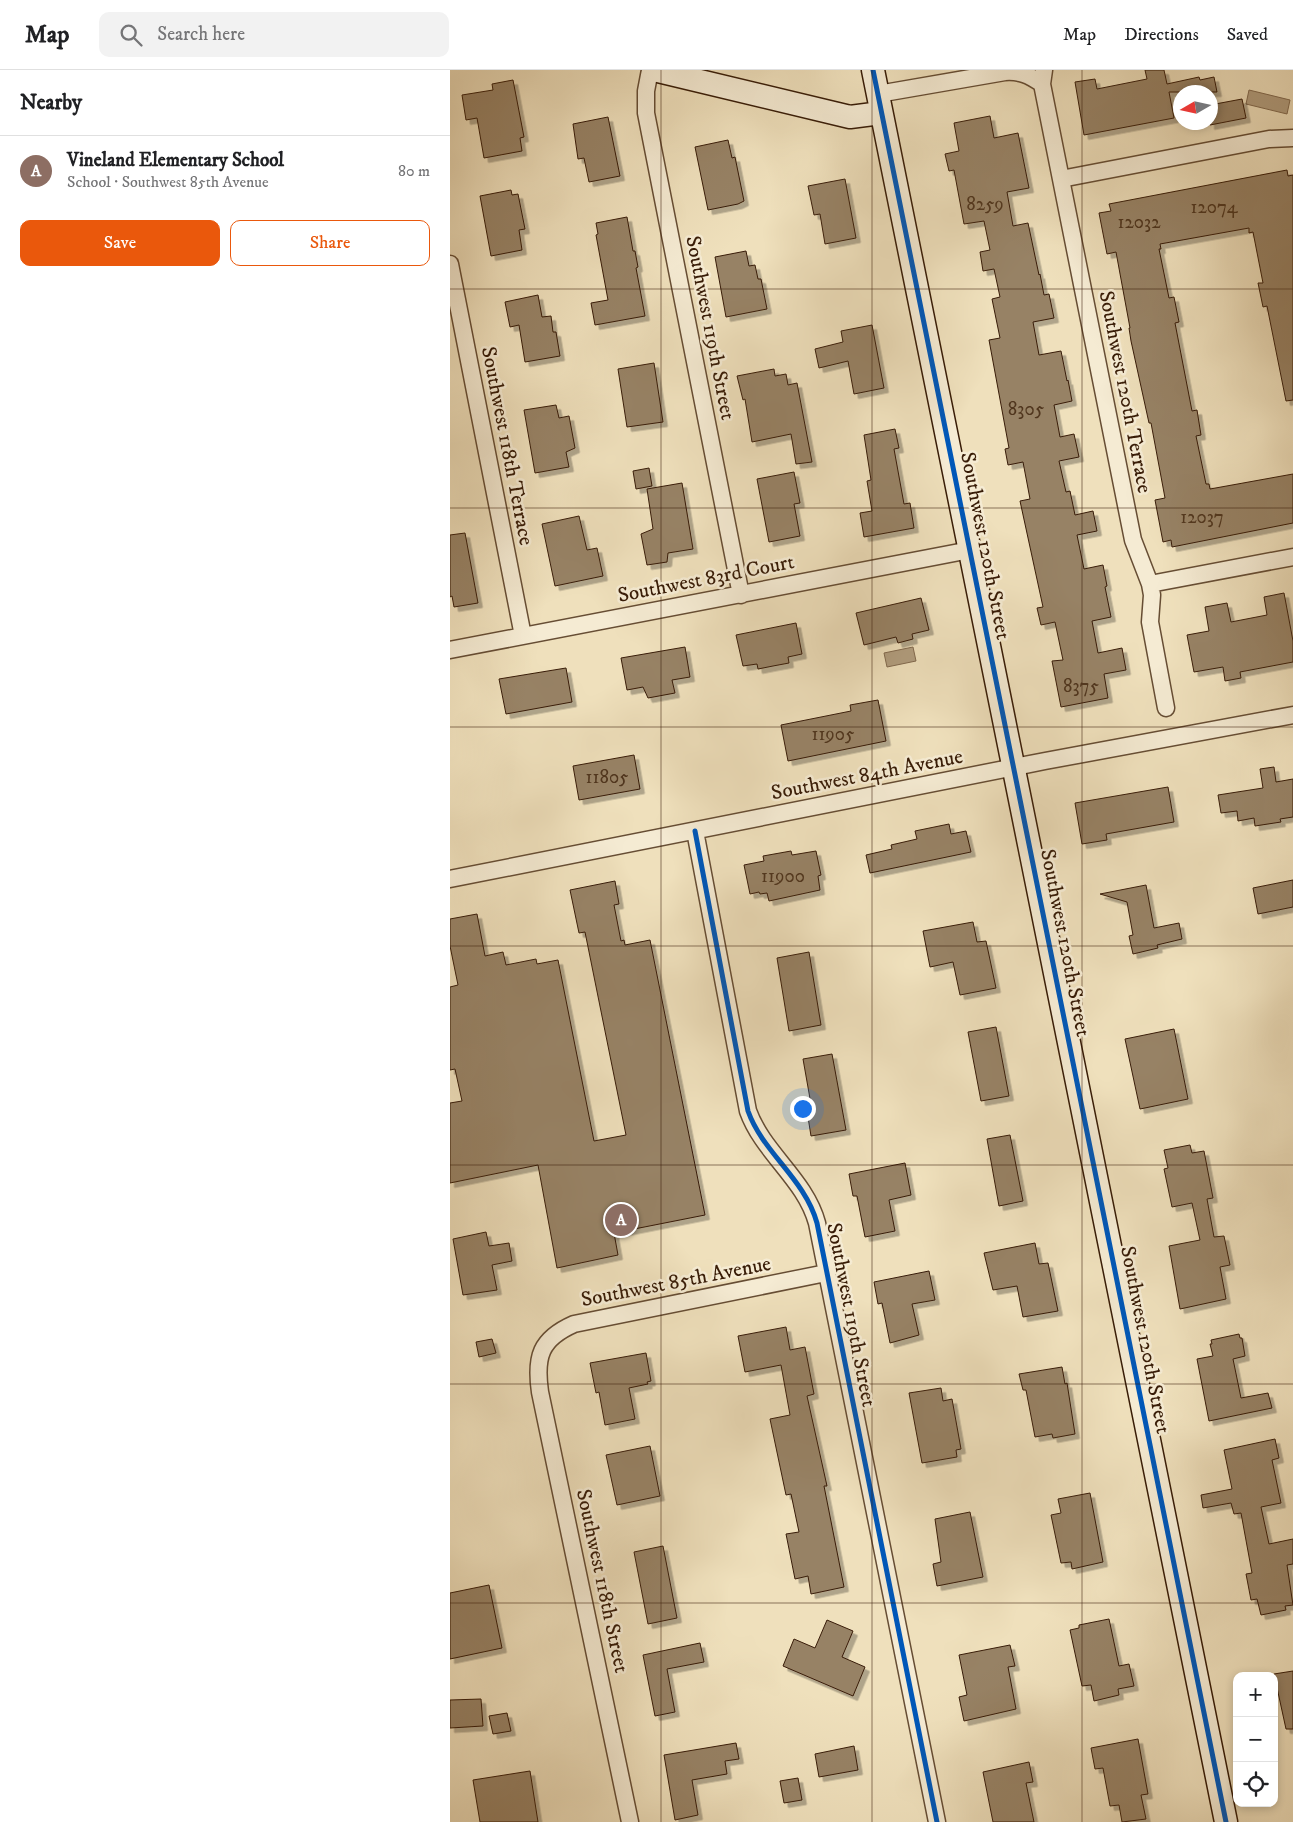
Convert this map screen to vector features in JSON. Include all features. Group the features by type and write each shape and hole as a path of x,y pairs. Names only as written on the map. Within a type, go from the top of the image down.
{"street":[{"name":"Southwest 119th Street","path":"650,70 646,91 646,113 741,595"},
{"path":"654,70 850,117 879,104"},
{"name":"Southwest 120th Street","path":"873,70 1226,1822"},
{"name":"Southwest 120th Terrace","path":"879,104 978,74 1017,71 1043,77 1061,179 1133,540 1150,584 1152,595 1150,622 1166,708"},
{"path":"1061,179 1269,139 1293,138"},
{"name":"Southwest 118th Terrace","path":"450,264 523,636"},
{"name":"Southwest 83rd Court","path":"450,650 970,550"},
{"path":"1150,584 1293,556"},
{"name":"Southwest 84th Avenue","path":"450,879 1293,715"},
{"name":"Southwest 119th Street","path":"695,831 748,1111 758,1134 802,1190 811,1206 817,1223 937,1822"},
{"name":"Southwest 85th Avenue","path":"542,1349 554,1335 565,1328 579,1323 826,1274"},
{"name":"Southwest 118th Street","path":"542,1349 538,1368 540,1392 630,1822"}],"shaded area":[{"path":"1249,90 1290,100 1287,114 1246,104"},
{"path":"913,647 916,661 887,667 884,653"}],"building":[{"path":"1145,70 1164,70 1167,84 1199,77 1200,80 1214,77 1216,85 1173,85 1173,92 1169,92 1173,118 1084,135 1075,82 1095,79 1097,89 1147,79"},
{"path":"513,80 524,137 520,138 522,151 484,158 477,118 466,120 462,95 493,90 492,84"},
{"path":"1242,99 1246,118 1218,123 1218,104"},
{"path":"990,116 994,138 1018,133 1029,188 1007,192 1013,226 1028,223 1044,295 1049,294 1054,318 1033,322 1039,355 1061,351 1068,380 1072,401 1054,405 1060,437 1074,434 1079,457 1059,461 1066,492 1070,491 1075,515 1093,511 1097,531 1077,535 1084,569 1103,565 1107,586 1105,587 1111,617 1092,621 1098,653 1122,648 1126,670 1104,674 1108,698 1061,707 1052,661 1063,660 1055,622 1041,625 1037,608 1043,607 1020,501 1030,499 1023,462 1008,465 1005,449 1009,448 989,340 1000,338 992,299 1000,297 994,269 983,271 980,252 990,250 984,221 964,224 954,170 949,171 945,154 959,151 954,123"},
{"path":"608,117 620,176 589,182 584,158 578,159 573,124"},
{"path":"728,140 732,158 735,157 744,201 708,210 695,147"},
{"path":"1287,170 1288,176 1293,175 1293,400 1286,401 1267,306 1263,307 1258,283 1263,283 1253,232 1249,233 1249,228 1160,244 1161,249 1159,249 1169,298 1174,297 1179,322 1175,323 1192,411 1197,410 1201,435 1196,436 1206,484 1209,484 1210,489 1293,474 1293,523 1172,547 1171,540 1163,542 1155,500 1165,498 1151,423 1149,423 1131,341 1116,252 1107,254 1099,213 1111,211 1109,204"},
{"path":"845,179 856,238 825,244 820,214 814,215 808,186"},
{"path":"511,190 512,195 518,194 525,229 519,230 522,250 491,256 480,196"},
{"path":"627,217 638,267 636,268 645,316 595,325 591,303 608,300 596,235 598,234 596,223"},
{"path":"746,251 749,266 755,265 758,279 761,279 767,309 726,317 715,257"},
{"path":"538,295 542,317 551,316 553,332 556,332 560,356 525,362 519,325 510,327 505,302"},
{"path":"872,325 884,388 854,394 848,361 819,368 815,349 843,342 841,331"},
{"path":"654,363 663,422 627,427 618,369"},
{"path":"774,369 775,376 786,374 788,385 797,383 812,462 796,464 791,434 752,442 745,399 743,400 737,376"},
{"path":"556,405 559,418 569,416 575,448 566,452 569,467 535,473 524,410"},
{"path":"895,429 899,448 894,449 904,504 910,503 914,528 864,537 860,513 872,511 867,481 871,480 864,435"},
{"path":"649,468 652,486 636,489 633,471"},
{"path":"794,472 800,503 794,504 800,536 769,542 757,479"},
{"path":"682,483 693,549 668,553 667,562 647,565 641,534 653,529 647,489"},
{"path":"579,516 587,550 597,548 603,576 555,586 542,524"},
{"path":"465,533 478,603 454,607 452,596 450,597 450,535"},
{"path":"1284,593 1293,641 1293,662 1240,672 1241,678 1225,681 1223,667 1194,672 1187,635 1209,631 1205,607 1227,603 1231,622 1267,615 1264,597"},
{"path":"921,598 929,630 912,634 913,639 898,643 896,637 864,645 856,613"},
{"path":"796,623 802,654 788,657 789,663 758,669 757,664 743,666 736,635"},
{"path":"685,647 690,677 672,680 675,693 648,698 643,687 627,690 621,658"},
{"path":"566,668 572,702 506,714 499,679"},
{"path":"878,700 886,741 788,761 781,725 851,711 850,705"},
{"path":"634,755 640,789 579,800 573,766"},
{"path":"1274,767 1276,782 1293,779 1293,817 1280,819 1281,822 1255,826 1254,818 1238,821 1237,811 1221,813 1218,795 1263,788 1260,769"},
{"path":"1168,787 1174,822 1106,834 1107,840 1082,844 1075,803"},
{"path":"949,824 951,834 966,831 971,852 870,873 866,855 892,849 891,845 917,839 915,831"},
{"path":"791,851 792,855 816,851 821,875 818,876 820,890 769,901 767,893 750,894 744,865 764,861 763,856"},
{"path":"1293,880 1293,907 1258,914 1253,888"},
{"path":"615,881 619,904 614,905 621,941 624,940 625,945 650,940 705,1215 614,1233 618,1255 557,1268 538,1165 450,1183 450,1103 462,1101 455,1069 450,1070 450,987 458,985 450,946 450,919 477,914 485,956 503,952 506,965 536,959 537,964 558,960 594,1141 626,1135 585,932 579,933 570,890"},
{"path":"1146,885 1154,928 1179,923 1182,939 1157,945 1158,948 1133,954 1129,936 1133,935 1127,902 1100,894"},
{"path":"973,922 977,942 986,941 996,988 960,995 953,962 930,967 923,931"},
{"path":"809,952 821,1025 789,1031 777,958"},
{"path":"996,1027 1009,1096 981,1101 968,1032"},
{"path":"1174,1029 1188,1099 1140,1109 1125,1039"},
{"path":"832,1054 846,1130 811,1136 807,1111 812,1110 803,1059"},
{"path":"1010,1135 1023,1201 999,1206 987,1139"},
{"path":"1190,1145 1192,1153 1204,1151 1213,1198 1207,1199 1214,1237 1224,1236 1230,1265 1220,1267 1226,1299 1180,1309 1169,1246 1200,1240 1192,1203 1172,1207 1164,1169 1168,1168 1164,1150"},
{"path":"905,1163 911,1195 889,1200 895,1231 865,1237 857,1196 853,1196 849,1174"},
{"path":"486,1232 489,1246 509,1243 512,1261 492,1265 497,1290 463,1295 453,1239"},
{"path":"1035,1243 1039,1264 1048,1263 1058,1311 1023,1317 1017,1286 993,1290 984,1253"},
{"path":"929,1271 935,1300 912,1304 919,1335 890,1343 882,1303 878,1304 874,1282"},
{"path":"786,1327 790,1350 805,1347 814,1394 807,1396 827,1486 824,1486 844,1587 811,1594 808,1576 795,1579 786,1534 799,1532 791,1494 786,1495 770,1419 790,1415 781,1365 745,1372 738,1336"},
{"path":"1239,1334 1240,1338 1242,1338 1245,1356 1233,1359 1241,1398 1268,1393 1272,1408 1209,1421 1197,1359 1213,1356 1211,1340"},
{"path":"492,1339 496,1353 479,1357 476,1342"},
{"path":"646,1353 651,1381 647,1382 648,1384 629,1388 635,1419 605,1425 599,1392 596,1393 590,1363"},
{"path":"1062,1367 1065,1384 1067,1383 1075,1434 1053,1438 1052,1434 1035,1437 1026,1390 1023,1390 1019,1374"},
{"path":"941,1388 943,1401 952,1399 961,1449 956,1450 957,1457 922,1463 909,1393"},
{"path":"1275,1439 1279,1458 1272,1460 1281,1503 1261,1507 1269,1544 1293,1539 1293,1564 1287,1565 1293,1605 1285,1606 1286,1610 1261,1615 1257,1599 1251,1600 1246,1574 1252,1573 1241,1513 1234,1514 1231,1503 1203,1508 1201,1495 1232,1489 1224,1450"},
{"path":"650,1446 660,1496 617,1505 606,1455"},
{"path":"1090,1493 1103,1562 1072,1569 1071,1562 1061,1563 1051,1515 1061,1513 1058,1499"},
{"path":"970,1512 983,1577 937,1586 933,1564 941,1562 935,1519"},
{"path":"663,1546 677,1618 648,1624 634,1552"},
{"path":"489,1585 502,1648 450,1659 450,1593"},
{"path":"1109,1619 1119,1666 1129,1664 1134,1686 1118,1689 1119,1695 1094,1701 1091,1685 1082,1686 1070,1630 1079,1628 1079,1625"},
{"path":"827,1620 853,1631 842,1657 865,1667 853,1696 783,1666 794,1639 815,1648"},
{"path":"700,1643 704,1662 667,1669 675,1712 655,1716 643,1655"},
{"path":"1010,1645 1015,1666 1008,1667 1016,1709 964,1721 959,1697 967,1695 959,1655"},
{"path":"1293,1671 1293,1729 1286,1729 1278,1692 1278,1673"},
{"path":"481,1699 483,1726 450,1728 450,1700"},
{"path":"507,1713 511,1731 493,1734 489,1716"},
{"path":"1138,1739 1148,1794 1141,1795 1146,1819 1122,1822 1119,1805 1110,1806 1103,1768 1095,1769 1091,1748"},
{"path":"736,1743 739,1759 725,1761 727,1774 692,1780 698,1815 675,1820 664,1755"},
{"path":"854,1746 858,1770 819,1777 815,1754"},
{"path":"1029,1762 1033,1782 1026,1783 1034,1822 993,1822 983,1772"},
{"path":"530,1771 538,1822 480,1822 473,1780"},
{"path":"798,1778 802,1800 784,1803 780,1781"}],"cycle path":[{"path":"873,70 1226,1822"},
{"path":"695,831 748,1111 763,1140 803,1193 817,1223 937,1822"}],"place":[{"name":"Vineland Elementary School","path":"621,1220"}]}
